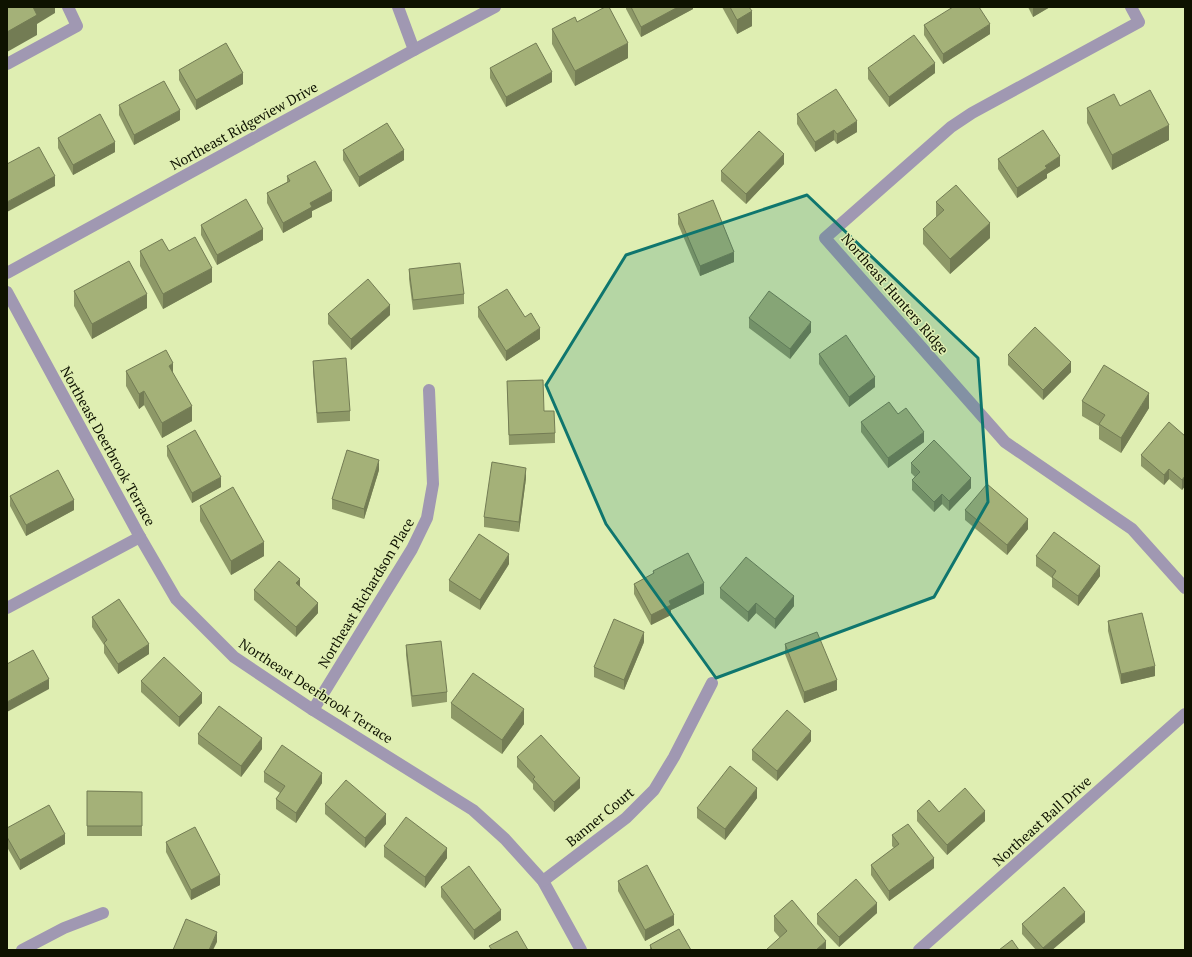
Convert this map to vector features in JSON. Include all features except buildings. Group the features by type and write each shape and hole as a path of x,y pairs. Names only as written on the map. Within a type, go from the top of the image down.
{"street":[{"path":"7,64 77,26 68,7"},
{"path":"398,7 414,50"},
{"name":"Northeast Ridgeview Drive","path":"7,273 495,7"},
{"name":"Northeast Hunters Ridge","path":"1131,7 1139,22 972,112 951,127 825,238 1005,442 1132,529 1185,588"},
{"name":"Northeast Deerbrook Terrace","path":"7,292 140,537 176,599 234,658 313,710 473,810 505,839 543,881 581,950"},
{"name":"Northeast Richardson Place","path":"313,710 412,549 427,518 433,484 429,390"},
{"path":"7,608 140,537"},
{"name":"Banner Court","path":"543,881 626,818 654,790 674,758 712,683"},
{"name":"Northeast Ball Drive","path":"919,950 1185,714"},
{"path":"22,950 64,928 103,913"}],"highlighted area":[{"path":"807,195 978,358 988,502 934,597 716,678 606,524 546,385 626,255"}]}
